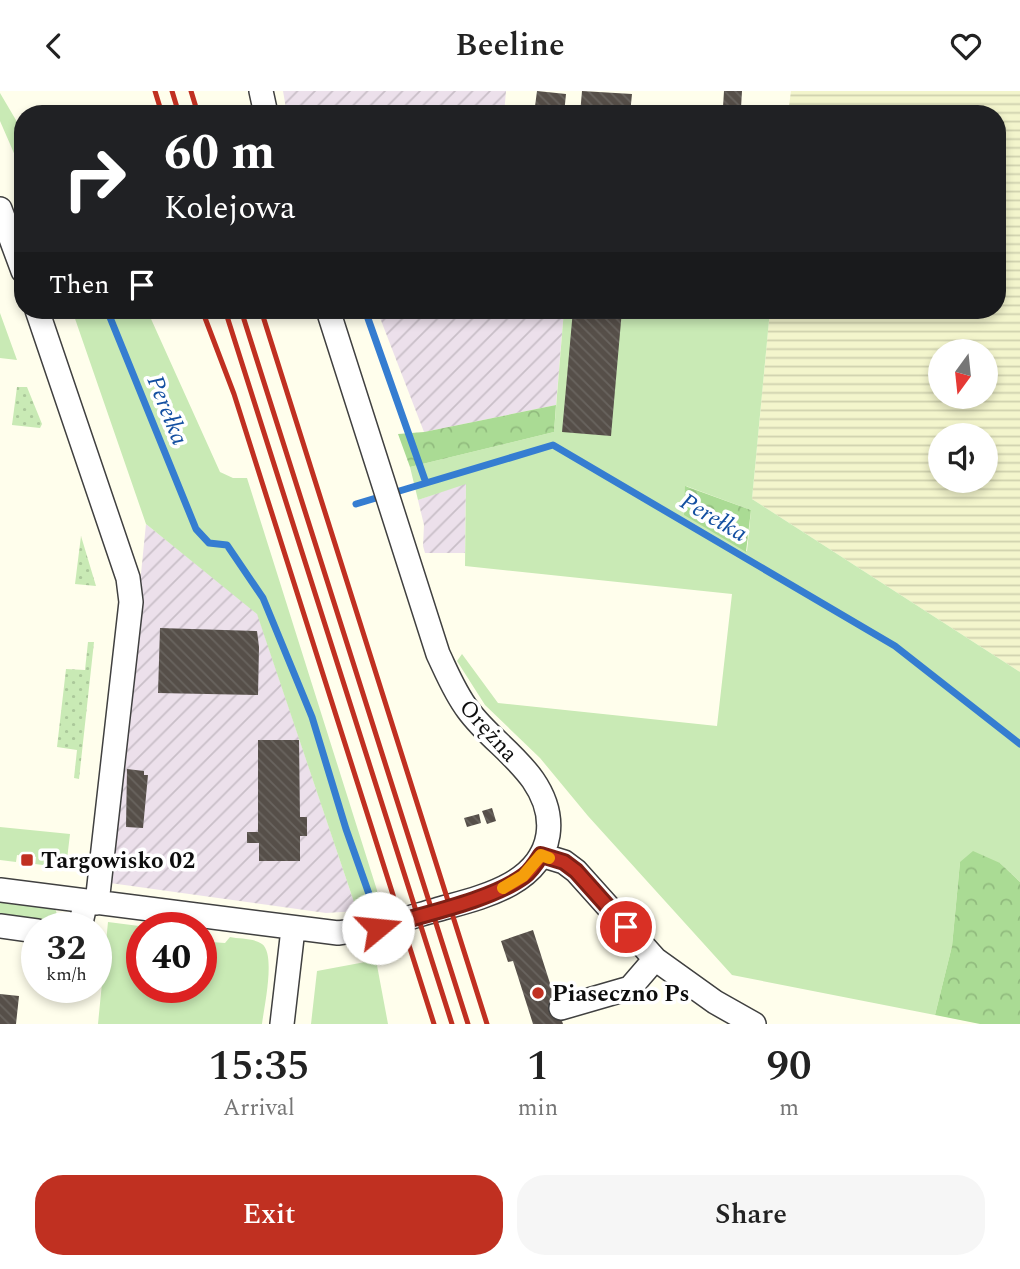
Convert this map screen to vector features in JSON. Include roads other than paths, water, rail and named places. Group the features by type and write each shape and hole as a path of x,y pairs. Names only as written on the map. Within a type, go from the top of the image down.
{"street":[{"path":"0,209 14,247"},
{"path":"40,319 128,578 131,602 91,902 87,912"},
{"name":"Orężna","path":"331,319 438,654 453,689 484,729 518,761 541,793 549,814 549,827 541,855"},
{"path":"0,890 338,933 378,928 482,896 523,876 541,855 564,862 576,871 655,959 715,1002 754,1024"},
{"path":"0,926 21,929"},
{"path":"282,1024 293,929"},
{"path":"561,1009 630,988 655,959"}],"waterway":[{"path":"111,319 196,529 209,543 227,545 263,598 312,717 369,894"},
{"path":"368,319 426,483"},
{"name":"Perełka","path":"356,504 553,445 895,646 1020,744"}],"railway":[{"path":"155,91 159,105"},
{"path":"172,91 176,105"},
{"path":"191,91 195,105"},
{"path":"205,319 234,394 434,1024"},
{"path":"228,319 452,1024"},
{"path":"244,319 468,1024"},
{"path":"264,319 487,1024"}],"place":[{"name":"Targowisko 02","path":"27,860"},
{"name":"Piaseczno Ps","path":"538,993"}]}
